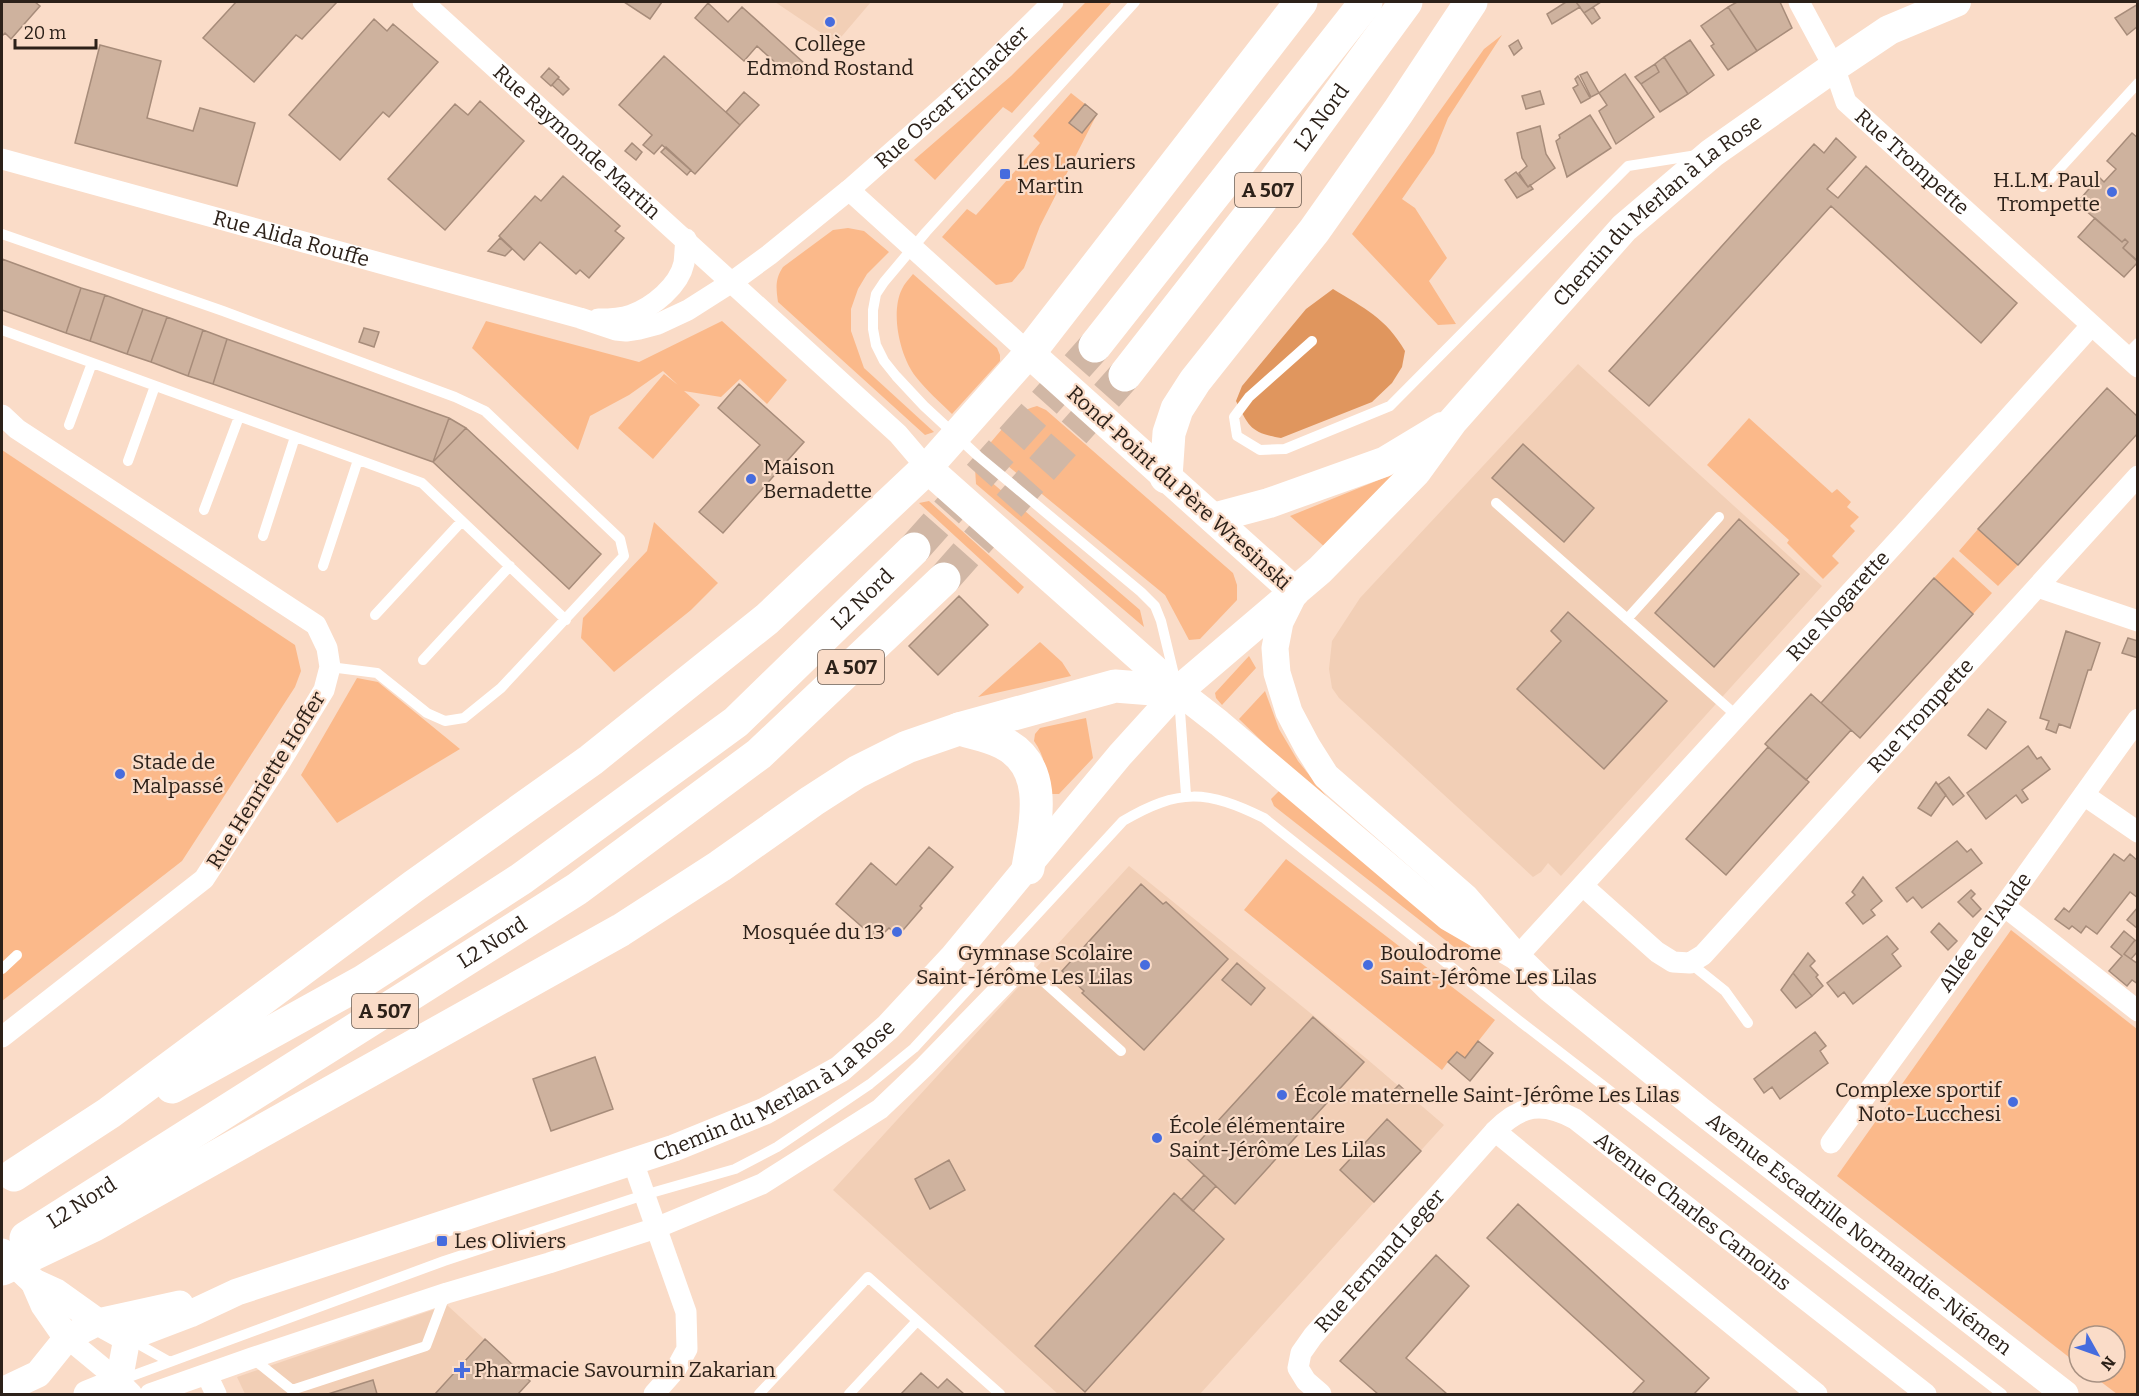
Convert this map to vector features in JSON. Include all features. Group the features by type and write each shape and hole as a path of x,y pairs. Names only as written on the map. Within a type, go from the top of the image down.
{"highway":[{"path":"1029,353 1301,2"},
{"name":"L2 Nord","path":"1095,346 1366,2"},
{"name":"L2 Nord","path":"1125,375 1253,211 1407,2"},
{"path":"1166,477 1169,433 1177,408 1195,381 1314,231 1398,112 1471,2"},
{"path":"8,1180 109,1113 414,886 591,760 767,619 927,468"},
{"name":"L2 Nord","path":"8,1180 362,982 521,879 736,722 914,549"},
{"name":"L2 Nord","path":"2,1253 576,890 759,754 944,579"},
{"path":"2,1269 94,1225 621,930 720,866 857,772 907,747 959,729 1115,686 1178,691"},
{"path":"959,729 1004,743 1019,753 1028,766 1036,783 1037,804 1028,868"}],"main road":[{"name":"Chemin du Merlan à La Rose","path":"1889,30 1898,16 1914,2"},
{"name":"Chemin du Merlan à La Rose","path":"1295,592 1326,564 1416,472 1453,421 1624,228 1712,153 1834,67 1889,30 1956,2"},
{"path":"1029,353 927,468 1178,691"},
{"name":"Rond-Point du Père Wresinski","path":"1029,353 1295,592 1178,691"},
{"name":"Chemin du Merlan à La Rose","path":"1213,518 1269,503 1384,462 1453,421"}],"street":[{"name":"Rue Raymonde Martin","path":"423,2 898,434 927,468"},
{"name":"Rue Oscar Eichacker","path":"849,190 978,76 1053,2"},
{"name":"Rue Trompette","path":"1799,2 1834,67 1846,102 2091,326 2134,355"},
{"name":"Rue Alida Rouffe","path":"2,159 580,318 616,330 639,329 658,324 688,310 732,282"},
{"path":"732,282 849,190 1029,353"},
{"name":"Rue Alida Rouffe","path":"580,318 625,317 657,299 675,283 684,264 686,239"},
{"name":"Rue Nogarette","path":"1517,957 2091,326"},
{"name":"Rue Henriette Hoffer","path":"2,415 17,429 316,625 327,648 330,667 324,690 204,879 2,1037"},
{"name":"Rue Trompette","path":"1696,959 2138,476"},
{"path":"2038,587 2138,621"},
{"name":"Avenue Escadrille Normandie-Niémen","path":"1295,592 1280,622 1275,648 1277,673 1289,712 1326,776 1466,898 1517,957 1550,989 1701,1111 2066,1395"},
{"name":"Avenue Escadrille Normandie-Niémen","path":"1178,691 1228,730 1448,917 1517,957"},
{"name":"Chemin du Merlan à La Rose","path":"2,1391 38,1374 67,1338 98,1322 237,1292 633,1162 765,1111 840,1069 888,1027 952,958 1120,756 1178,691"},
{"name":"Allée de l'Aude","path":"1831,1143 2138,719"},
{"path":"2084,795 2138,832"},
{"path":"1583,886 1657,952 1673,962 1696,959"},
{"path":"2004,906 2138,1011"},
{"path":"150,1395 252,1358 447,1293 656,1228 762,1184 880,1109 1024,964"},
{"name":"Avenue Charles Camoins","path":"1495,1131 1510,1117 1540,1108 1558,1110 1575,1119 1926,1395"},
{"path":"1495,1131 1817,1395"},
{"name":"Rue Fernand Leger","path":"1321,1395 1306,1381 1298,1368 1301,1353 1321,1327 1495,1131"},
{"path":"633,1162 686,1312 687,1349 676,1370 654,1395"},
{"path":"2,1253 34,1282 56,1292 98,1322 127,1338 125,1388"},
{"path":"34,1282 44,1305 67,1338 125,1388"},
{"name":"Chemin du Merlan à La Rose","path":"127,1338 190,1314 237,1292"},
{"path":"207,1375 216,1395"},
{"path":"87,1395 125,1388"}],"lane":[{"path":"1135,2 912,248 884,282 876,294 873,329 876,345 896,376 956,436 1155,606 1161,621 1178,691 1186,795"},
{"path":"2043,187 2136,87"},
{"path":"1312,341 1249,397 1234,417 1237,436 1260,450 1285,448 1390,406 1628,166 1712,153"},
{"path":"2,234 223,311 454,397 485,411 620,539 624,556 501,688 464,718 445,722 427,713 377,673 330,667"},
{"path":"2,330 422,483 566,620"},
{"path":"69,425 92,363"},
{"path":"128,461 155,386"},
{"path":"204,510 239,417"},
{"path":"263,536 295,437"},
{"path":"323,566 358,460"},
{"path":"1496,503 1737,716"},
{"path":"1627,619 1719,517"},
{"path":"375,615 462,521"},
{"path":"423,660 510,566"},
{"path":"125,1388 170,1362 444,1261 644,1195 735,1169 777,1147 870,1084 914,1048 1123,821 1148,807 1186,795 1232,802 1264,818 1513,1016 2002,1395"},
{"path":"2,969 17,955"},
{"path":"1696,959 1725,991 1748,1023"},
{"path":"1024,964 1121,1051"},
{"path":"759,1395 868,1277 1000,1395"},
{"path":"252,1358 292,1390 426,1346 447,1293"},
{"path":"849,1395 917,1321"},
{"path":"127,1338 170,1362"}],"shaded area":[{"name":"Collège Edmond Rostand","path":"775,2 871,2 836,43"},
{"path":"1086,2 1112,2 1012,113 1003,107 935,180 914,160 1011,76"},
{"path":"1502,35 1448,118 1434,153 1402,199 1415,208 1447,258 1429,281 1456,324 1438,325 1352,234 1484,49"},
{"path":"1071,93 1085,104 1070,123 1082,133 1097,114 1040,226 1024,268 1012,282 996,285 942,237 967,209 976,215 1040,143 1033,136"},
{"path":"848,228 864,231 889,252 867,274 858,289 851,309 851,331 864,368 934,432 925,435 778,302 777,284 783,267 833,230"},
{"path":"913,274 997,348 1000,355 1000,361 952,414 916,377 901,347 897,322 898,299 903,287"},
{"path":"1333,289 1374,315 1390,330 1405,351 1402,367 1392,383 1372,402 1281,438 1257,431 1248,423 1236,401 1242,386 1306,309"},
{"path":"486,321 639,362 722,321 787,380 767,404 740,379 721,397 684,391 700,405 653,459 618,428 664,374 678,385 663,371 629,395 590,416 578,450 472,348"},
{"path":"1578,364 1822,586 1561,876 1548,863 1541,872 1533,877 1339,698 1332,688 1329,669 1332,641 1360,598"},
{"path":"1037,406 1046,410 1233,573 1237,585 1237,600 1200,639 1189,640 1165,595 986,448 1021,412"},
{"path":"1749,418 1832,493 1837,489 1851,502 1847,507 1859,517 1850,526 1855,531 1832,556 1839,563 1823,579 1787,543 1789,540 1707,465"},
{"name":"Stade de Malpassé","path":"2,450 295,645 301,671 295,687 182,861 2,1001"},
{"path":"975,468 1140,610 1144,627 976,484"},
{"path":"1401,471 1327,549 1290,516"},
{"path":"929,501 1024,587 1018,594 919,503"},
{"path":"654,522 718,583 691,610 614,672 581,638 583,618 647,551"},
{"path":"1978,529 2018,565 1998,586 1959,551"},
{"path":"1953,557 1992,593 1973,614 1934,578"},
{"path":"1040,642 1062,662 1071,676 978,697"},
{"path":"1249,656 1256,668 1222,705 1215,693"},
{"path":"357,678 378,682 460,749 337,823 301,775"},
{"path":"1265,691 1279,729 1298,761 1330,801 1327,804 1239,719"},
{"path":"1086,718 1093,758 1059,794 1050,794 1046,790 1044,764 1034,741 1035,734 1040,728"},
{"path":"1280,790 1474,949 1463,954 1274,806 1271,799"},
{"name":"Boulodrome Saint-Jérôme Les Lilas","path":"1286,859 1495,1020 1465,1058 1448,1062 1442,1070 1244,910"},
{"name":"École élémentaire Saint-Jérôme Les Lilas","path":"1129,866 1367,1059 1444,1125 1200,1394 1058,1394 833,1190"},
{"name":"Complexe sportif Noto-Lucchesi","path":"2011,930 2137,1029 2137,1394 2117,1394 2104,1384 2127,1384 2127,1324 2067,1324 2067,1356 1837,1176"},
{"path":"447,1305 530,1381 518,1394 245,1394 237,1377"}],"building":[{"path":"2,2 35,2 40,6 11,39 5,33 2,36"},
{"path":"236,2 337,2 302,39 296,35 254,82 203,38"},
{"path":"624,2 662,2 650,19"},
{"path":"1566,2 1576,2 1580,7 1552,24 1547,14"},
{"path":"1576,2 1601,2 1584,13"},
{"path":"1737,2 1780,2 1792,28 1757,51 1728,7"},
{"path":"708,3 728,22 742,7 804,63 791,77 757,46 744,61 695,18"},
{"path":"2138,4 2138,26 2127,35 2115,18"},
{"path":"1593,7 1600,18 1592,24 1584,13"},
{"path":"1728,7 1757,51 1728,70 1711,46 1714,44 1701,26"},
{"path":"374,19 387,31 393,24 438,62 389,117 383,112 340,160 289,115"},
{"path":"1518,40 1522,48 1514,55 1509,46"},
{"path":"1690,40 1714,75 1688,94 1664,57"},
{"path":"100,45 161,61 147,118 193,131 200,108 255,123 237,186 75,143"},
{"path":"664,56 740,125 695,174 662,145 654,154 643,145 652,135 619,105"},
{"path":"1664,57 1688,94 1660,112 1641,84 1659,72 1655,64"},
{"path":"1655,64 1659,72 1641,84 1635,77"},
{"path":"549,68 559,77 551,86 541,77"},
{"path":"1587,72 1599,93 1591,97 1580,75"},
{"path":"1625,74 1654,117 1616,144 1599,111 1607,105 1599,93"},
{"path":"1578,76 1590,98 1581,103 1573,88 1578,85 1575,79"},
{"path":"558,78 569,89 563,95 552,85"},
{"path":"1540,91 1544,104 1526,109 1522,96"},
{"path":"744,92 759,105 740,125 726,112"},
{"path":"480,101 524,141 445,230 388,179 455,104 468,115"},
{"path":"1085,104 1097,114 1082,133 1069,123"},
{"path":"1590,115 1611,148 1567,177 1556,141 1560,138 1559,135"},
{"path":"1540,126 1546,154 1555,168 1528,187 1519,173 1527,166 1522,158 1517,133"},
{"name":"H.L.M. Paul Trompette","path":"2132,133 2138,138 2138,261 2123,248 2128,242 2125,239 2122,242 2077,203 2099,177 2104,182 2116,169 2107,161"},
{"path":"1836,138 1856,157 1827,189 1838,198 1866,166 2017,303 1981,343 1831,206 1649,406 1609,371 1814,144 1824,153"},
{"path":"632,143 642,152 636,160 625,151"},
{"path":"666,147 691,170 687,175 661,152"},
{"path":"1516,172 1528,187 1530,185 1533,189 1517,198 1505,180"},
{"path":"563,176 620,226 615,231 624,238 589,278 580,270 576,274 540,242 524,260 499,236 535,196 541,201"},
{"path":"2095,218 2122,242 2125,239 2128,242 2123,248 2138,262 2124,277 2078,237"},
{"path":"500,238 512,249 505,256 488,251"},
{"path":"2,259 81,288 66,333 2,310"},
{"path":"81,288 105,295 90,341 66,333"},
{"path":"105,295 143,309 127,354 90,341"},
{"path":"143,309 167,317 151,362 127,354"},
{"path":"167,317 203,330 188,376 151,362"},
{"path":"364,328 379,332 374,347 359,342"},
{"path":"203,330 227,339 213,384 188,376"},
{"path":"227,339 449,418 433,462 213,384"},
{"name":"Maison Bernadette","path":"739,384 804,442 723,533 699,512 760,445 718,408"},
{"path":"2107,388 2138,417 2138,433 2018,565 1978,529"},
{"path":"449,418 466,428 433,462"},
{"path":"466,428 601,554 569,589 433,462"},
{"path":"1523,444 1594,508 1564,542 1492,478"},
{"path":"1739,519 1799,574 1714,667 1655,613"},
{"path":"1934,578 1973,614 1860,738 1821,703"},
{"path":"959,596 988,625 938,675 909,646"},
{"path":"1568,612 1667,701 1604,769 1517,689 1561,641 1551,631"},
{"path":"2066,631 2100,643 2091,670 2088,670 2070,728 2059,724 2056,733 2046,729 2049,721 2040,718"},
{"path":"2128,638 2138,641 2138,658 2122,653"},
{"path":"1811,694 1851,730 1806,780 1765,744"},
{"path":"1988,709 2006,722 1986,749 1968,735"},
{"path":"2028,746 2037,759 2041,757 2050,769 2022,790 2028,799 2022,803 2016,795 1986,819 1967,793"},
{"path":"1768,747 1809,782 1726,875 1686,839"},
{"path":"1949,777 1964,796 1953,805 1938,785"},
{"path":"1936,782 1946,795 1931,816 1918,808"},
{"path":"1957,841 1967,852 1971,849 1982,863 1922,908 1913,897 1907,902 1896,888"},
{"path":"929,847 953,867 898,936 889,928 877,940 836,904 871,863 896,885"},
{"path":"2114,854 2124,861 2130,854 2138,861 2138,898 2130,892 2097,934 2086,926 2081,933 2072,926 2069,929 2055,919 2064,908 2069,912"},
{"path":"1863,877 1882,901 1871,910 1875,915 1863,924 1846,903 1855,895 1852,892"},
{"name":"Gymnase Scolaire Saint-Jérôme Les Lilas","path":"1141,884 1163,904 1166,902 1228,959 1144,1050 1082,993 1084,991 1062,971"},
{"path":"1971,890 1975,894 1971,898 1981,909 1973,917 1958,902"},
{"path":"2138,907 2138,926 2137,928 2127,920"},
{"path":"1939,923 1957,941 1948,950 1931,932"},
{"path":"2124,931 2135,940 2124,954 2138,964 2138,984 2132,980 2127,986 2109,971 2122,956 2111,947"},
{"path":"1887,936 1898,949 1892,954 1901,966 1853,1004 1844,992 1838,997 1827,983"},
{"path":"2135,940 2138,942 2138,951 2131,959 2124,954"},
{"path":"1808,953 1815,961 1810,966 1818,975 1816,977 1823,986 1812,996 1793,973"},
{"path":"1237,963 1265,988 1251,1005 1222,980"},
{"path":"1793,973 1812,996 1796,1008 1781,990"},
{"path":"1313,1017 1364,1062 1235,1204 1185,1157"},
{"path":"1815,1032 1826,1046 1820,1051 1828,1063 1780,1099 1772,1087 1764,1093 1754,1079"},
{"path":"1478,1041 1493,1053 1470,1081 1448,1062 1457,1052 1465,1058"},
{"path":"595,1057 613,1109 551,1131 533,1079"},
{"path":"1399,1085 1409,1094 1406,1098 1395,1089"},
{"path":"1387,1119 1421,1151 1374,1202 1340,1170"},
{"path":"949,1160 965,1190 930,1209 915,1179"},
{"path":"1204,1175 1216,1186 1193,1211 1181,1200"},
{"path":"1174,1193 1224,1239 1085,1392 1035,1346"},
{"path":"1518,1204 1709,1378 1694,1394 1632,1394 1644,1381 1487,1238"},
{"path":"1436,1255 1469,1286 1406,1358 1447,1394 1378,1394 1340,1361"},
{"path":"485,1339 530,1381 518,1394 435,1394"},
{"path":"921,1373 938,1388 947,1379 964,1394 901,1394"},
{"path":"373,1380 377,1394 328,1394"}],"tunnel":[{"path":"914,549 1095,346"},
{"path":"944,579 1125,375"}],"place":[{"name":"Collège Edmond Rostand","path":"830,22"},
{"name":"Les Lauriers Martin","path":"1005,174"},
{"name":"H.L.M. Paul Trompette","path":"2112,192"},
{"name":"Maison Bernadette","path":"751,479"},
{"name":"Stade de Malpassé","path":"120,774"},
{"name":"Mosquée du 13","path":"897,932"},
{"name":"Gymnase Scolaire Saint-Jérôme Les Lilas","path":"1145,965"},
{"name":"Boulodrome Saint-Jérôme Les Lilas","path":"1368,965"},
{"name":"École maternelle Saint-Jérôme Les Lilas","path":"1282,1095"},
{"name":"Complexe sportif Noto-Lucchesi","path":"2013,1102"},
{"name":"École élémentaire Saint-Jérôme Les Lilas","path":"1157,1138"},
{"name":"Les Oliviers","path":"442,1241"},
{"name":"Pharmacie Savournin Zakarian","path":"462,1370"}]}
